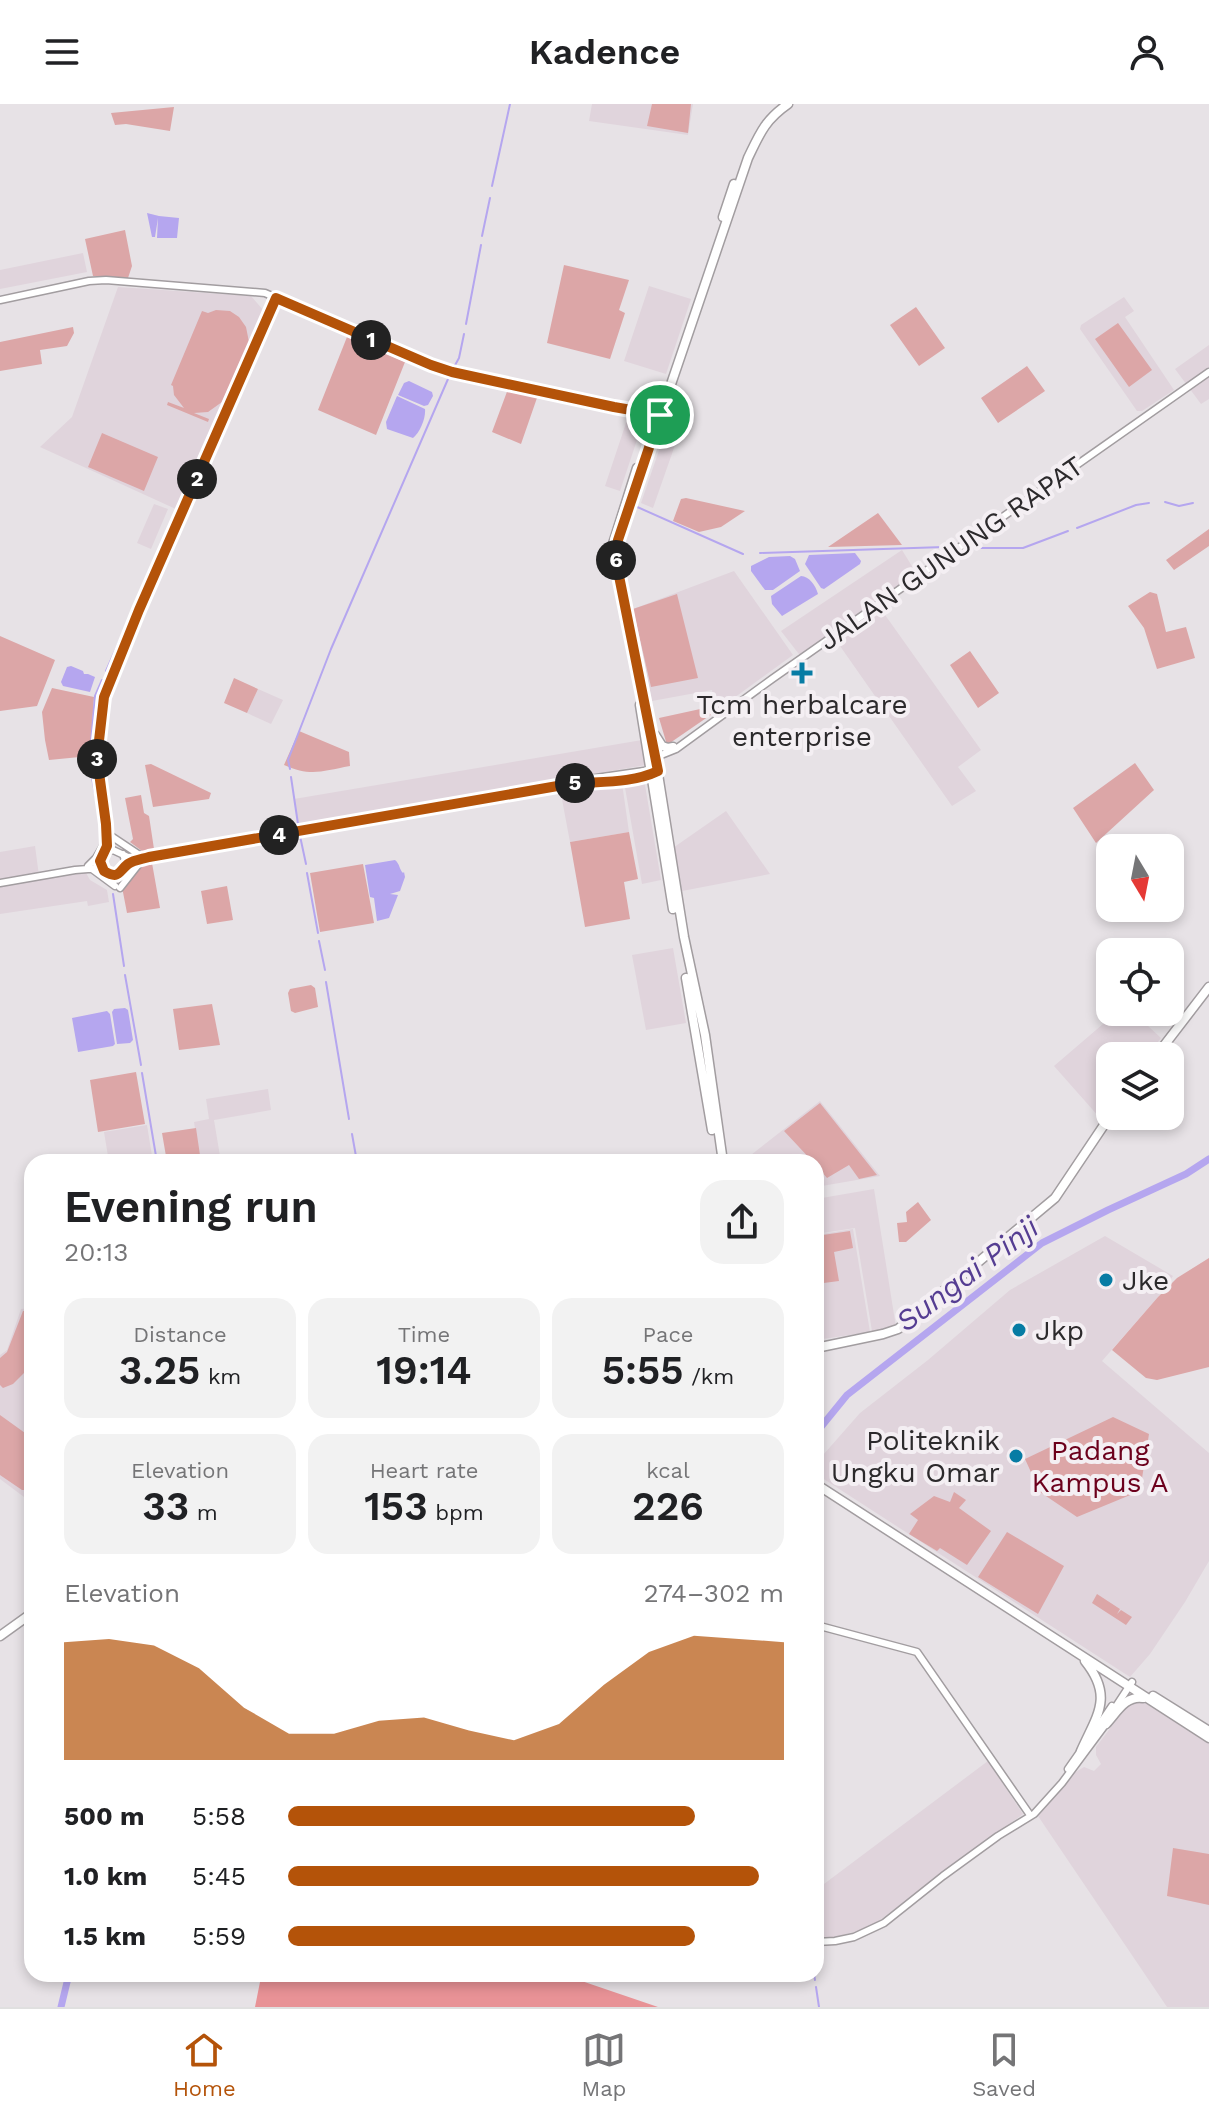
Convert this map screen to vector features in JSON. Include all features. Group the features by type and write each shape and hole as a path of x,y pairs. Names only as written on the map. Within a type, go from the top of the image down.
{"main road":[{"path":"719,1154 654,772 650,724 616,561 618,540 746,150 767,113 780,104"},
{"path":"653,753 619,604 611,549 613,537 748,158 771,117 788,104"},
{"path":"650,724 659,743 665,748 673,747"},
{"path":"654,772 710,1067 719,1154"},
{"path":"1167,1042 1209,987"},
{"path":"700,1020 706,1061 703,1068 708,1078 717,1129"},
{"path":"824,1346 898,1329 1055,1198 1101,1130"},
{"path":"824,1487 1079,1654 1209,1731"},
{"path":"824,1487 1209,1738"},
{"path":"0,1636 24,1619"},
{"path":"1079,1654 1098,1681 1102,1699 1098,1718 1081,1751"},
{"path":"1106,1724 1124,1703 1133,1698 1154,1703"}],"street":[{"path":"0,300 106,280 265,293 452,372 657,417"},
{"path":"125,867 126,861 109,836 97,758 104,697 276,298"},
{"name":"JALAN GUNUNG RAPAT","path":"653,753 676,749 1209,372"},
{"name":"JALAN GUNUNG RAPAT","path":"653,753 673,747 693,735"},
{"path":"106,852 144,857 654,772"},
{"path":"109,836 144,857"},
{"path":"101,865 109,836"},
{"path":"89,867 109,836"},
{"path":"101,865 106,874 114,875 122,872 129,863 144,857"},
{"path":"89,867 118,887 144,857"},
{"path":"0,883 101,865"},
{"path":"824,1627 917,1652 1030,1815"},
{"path":"824,1942 854,1937 884,1923 943,1876 1034,1814 1052,1797 1106,1724 1129,1684"},
{"path":"1030,1815 1053,1790 1129,1684"}],"shaded area":[{"path":"592,104 693,104 688,135 589,121"},
{"path":"147,213 179,218 177,238 157,238 158,218 155,237 152,237"},
{"path":"83,253 87,272 0,289 0,270"},
{"path":"649,286 691,299 666,374 624,361"},
{"path":"118,287 251,296 264,311 178,510 40,447 72,417"},
{"path":"1124,297 1134,311 1125,317 1174,390 1142,411 1137,411 1080,329 1081,325"},
{"path":"1209,345 1209,399 1201,404 1175,369"},
{"path":"409,381 432,392 428,405 398,395 404,383"},
{"path":"397,396 425,409 422,425 413,438 387,429 386,422"},
{"path":"629,414 644,419 620,491 605,486"},
{"path":"669,421 682,425 653,508 641,503"},
{"path":"154,504 168,509 151,549 137,543"},
{"path":"902,550 918,576 878,605 981,750 958,767 976,791 952,806 833,636 802,658 781,631"},
{"path":"855,553 860,564 824,589 805,564 809,555"},
{"path":"790,556 795,559 800,571 773,590 765,590 751,571 751,566 769,557"},
{"path":"734,571 793,655 716,711 712,690 652,701 633,609"},
{"path":"801,576 812,582 818,594 782,616 772,604 771,596"},
{"path":"67,667 95,677 90,692 63,686 61,682"},
{"path":"258,689 283,700 271,724 247,713"},
{"path":"642,740 646,765 299,825 294,799"},
{"path":"644,779 661,880 642,884 624,782"},
{"path":"622,783 629,832 570,842 561,794"},
{"path":"726,811 770,874 677,892 670,850"},
{"path":"35,846 39,876 85,871 90,880 107,890 109,902 88,906 87,901 0,914 0,852"},
{"path":"395,860 405,877 400,891 390,894 398,895 389,918 377,921 365,865"},
{"path":"673,948 686,1023 646,1030 632,955"},
{"path":"128,1010 133,1040 117,1044 112,1012"},
{"path":"107,1011 115,1044 78,1052 72,1018"},
{"path":"1101,1026 1148,1026 1161,1038 1158,1042 1096,1042 1096,1113 1054,1066"},
{"path":"268,1089 271,1110 214,1120 220,1154 199,1154 194,1122 209,1119 206,1099"},
{"path":"820,1101 880,1176 824,1186 824,1154 752,1154"},
{"path":"147,1125 152,1154 108,1154 104,1132"},
{"path":"874,1189 896,1327 872,1331 855,1228 824,1233 824,1198"},
{"path":"853,1229 870,1332 824,1339 824,1234"},
{"name":"Politeknik Ungku Omar","path":"1105,1236 1173,1276 1102,1361 1209,1453 1209,1561 1150,1654 1130,1677 824,1479 824,1454 860,1413 1010,1290"},
{"path":"21,1309 24,1309 24,1497 0,1479 0,1355 7,1350"},
{"path":"1130,1702 1144,1702 1209,1743 1209,2007 1167,2007 1038,1816 1074,1773 1084,1767 1094,1771 1101,1764 1096,1747"},
{"path":"988,1761 1023,1814 864,1929 824,1937 824,1884"},
{"path":"260,1982 585,1982 658,2007 255,2007"}],"green space":[{"path":"652,104 691,104 688,133 647,126"},
{"path":"174,107 170,131 115,125 111,113"},
{"path":"125,230 132,266 128,278 93,276 85,239"},
{"path":"564,265 629,280 619,310 625,313 610,359 547,343"},
{"path":"916,307 945,348 919,366 890,325"},
{"path":"202,311 208,313 230,311 239,317 246,327 249,342 222,402 208,412 194,413 209,419 208,422 167,405 168,402 184,408 171,385"},
{"path":"1118,323 1152,370 1129,387 1095,339"},
{"path":"73,327 74,333 67,346 40,350 42,364 0,371 0,342"},
{"path":"347,337 405,362 376,435 318,410"},
{"path":"1027,366 1045,391 998,423 981,398"},
{"path":"508,389 538,395 521,444 492,432"},
{"path":"102,433 158,457 144,491 88,467"},
{"path":"681,499 745,511 721,527 699,532 673,521"},
{"path":"878,513 902,545 828,547"},
{"path":"1209,529 1209,546 1174,570 1166,560"},
{"path":"1150,592 1157,594 1166,632 1186,627 1195,658 1157,669 1144,628 1128,606"},
{"path":"677,594 698,678 651,687 633,609"},
{"path":"0,636 55,660 37,706 0,711"},
{"path":"970,651 999,693 978,708 950,665"},
{"path":"234,678 258,689 247,713 224,703"},
{"path":"52,688 94,697 90,756 49,760 42,712"},
{"path":"714,706 715,712 667,745 659,718"},
{"path":"299,731 349,752 350,766 309,772 284,765"},
{"path":"1135,763 1154,790 1106,834 1096,834 1096,843 1073,808"},
{"path":"151,764 211,793 209,799 153,807 145,765"},
{"path":"141,795 144,813 149,816 154,849 142,851 130,842 133,839 125,798"},
{"path":"629,832 638,879 624,882 630,919 585,927 570,842"},
{"path":"152,863 160,908 127,913 122,887 141,864"},
{"path":"363,864 374,923 320,932 310,873"},
{"path":"227,886 233,920 207,924 201,891"},
{"path":"311,985 315,988 318,1007 295,1013 291,1011 290,989"},
{"path":"212,1004 220,1045 179,1050 173,1009"},
{"path":"136,1072 145,1124 98,1132 90,1080"},
{"path":"820,1103 877,1175 859,1179 849,1165 827,1178 824,1174 824,1154 806,1154 784,1131"},
{"path":"196,1128 200,1154 166,1154 162,1133"},
{"path":"918,1202 931,1220 906,1242 899,1242 897,1223 907,1222 906,1212"},
{"path":"850,1231 853,1248 834,1252 839,1281 824,1283 824,1235"},
{"path":"1209,1258 1209,1367 1157,1380 1146,1378 1112,1350 1177,1278"},
{"path":"23,1311 24,1373 13,1384 3,1388 0,1385 0,1358 7,1352"},
{"path":"0,1415 24,1432 24,1490 0,1475"},
{"name":"Padang Kampus A","path":"1113,1417 1149,1434 1140,1491 1077,1517 1040,1492 1025,1459"},
{"path":"954,1492 966,1500 959,1508 991,1531 967,1565 909,1534 918,1520 910,1514 934,1496 950,1502"},
{"path":"1007,1532 1064,1566 1038,1614 978,1577"},
{"path":"1097,1594 1120,1609 1117,1614 1121,1610 1132,1617 1126,1625 1092,1603"},
{"path":"1173,1848 1209,1854 1209,1905 1167,1896"}],"waterway":[{"path":"492,186 510,104"},
{"path":"482,236 490,198"},
{"path":"466,324 481,245"},
{"path":"454,367 464,334"},
{"path":"290,769 288,760 331,649 448,379"},
{"path":"1165,502 1179,506 1193,503"},
{"path":"1077,528 1149,503"},
{"path":"635,506 743,554"},
{"path":"972,548 1023,548 1068,531"},
{"path":"760,553 944,547"},
{"path":"106,671 154,564"},
{"path":"90,754 95,696 102,680"},
{"path":"89,762 103,835"},
{"path":"291,777 298,824"},
{"path":"300,836 306,864"},
{"path":"307,873 318,933"},
{"path":"113,894 124,966"},
{"path":"319,941 325,970"},
{"path":"125,975 141,1065"},
{"path":"326,982 349,1119"},
{"path":"142,1073 156,1154"},
{"path":"352,1134 356,1154"},
{"name":"Sungai Pinji","path":"824,1423 847,1395 1042,1243 1186,1174 1209,1159"},
{"name":"Sungai Pinji","path":"61,2007 67,1982"},
{"path":"816,1987 819,2007"}],"place":[{"name":"Tcm herbalcare enterprise","path":"802,673"},
{"name":"Jke","path":"1106,1280"},
{"name":"Jkp","path":"1019,1330"},
{"name":"Politeknik Ungku Omar","path":"1016,1456"}],"route":[{"path":"276,298 452,372 660,415 618,540 616,561 658,771 637,777 574,783 149,857 129,863 117,875 110,875 101,868 100,861 107,846 97,758 104,697 276,298"}]}
